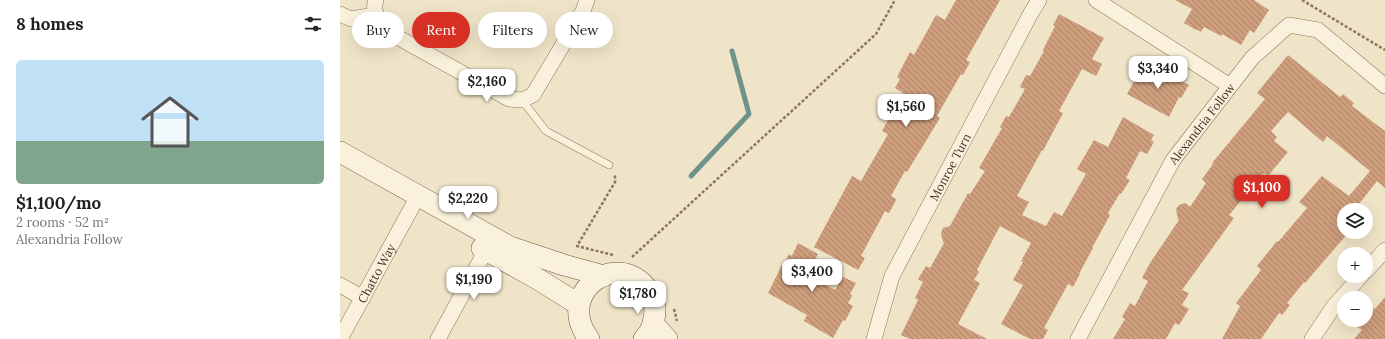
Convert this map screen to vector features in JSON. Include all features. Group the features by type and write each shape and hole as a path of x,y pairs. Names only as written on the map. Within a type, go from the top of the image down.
{"street":[{"path":"340,14 351,19 376,7 382,26 390,33 508,100 522,100 533,95 583,11 587,0"},
{"name":"Monroe Turn","path":"874,339 892,276 1039,0"},
{"path":"1096,0 1230,86"},
{"name":"Alexandria Follow","path":"1078,339 1173,160 1252,58 1290,26 1318,30 1385,86"},
{"path":"340,152 510,247 564,265 604,276"},
{"path":"340,166 536,278 578,311 582,330 589,339"},
{"name":"Chatto Way","path":"340,339 412,207"},
{"path":"438,339 486,250"},
{"path":"1373,263 1385,250"},
{"path":"573,339 583,292 592,282 604,276 613,274 622,274 632,277 640,281 647,288 655,305 655,315 660,332"},
{"path":"1312,339 1334,306 1355,283"},
{"path":"340,285 363,298"}],"lane":[{"path":"522,100 546,130 609,165"}],"path":[{"path":"636,262 630,259 876,34 895,0"},
{"path":"1302,0 1385,50"},
{"path":"609,165 616,169 614,182 577,246 615,255"},
{"path":"660,332 674,306"}],"building":[{"path":"956,0 1000,0 966,60 970,62 963,75 961,74 937,116 940,118 907,172 905,171 891,196 896,199 895,202 889,213 885,211 861,256 865,258 858,270 814,247 852,176 861,181 888,134 882,131 903,93 895,88 900,79 897,77 910,52 914,55 936,15 945,20"},
{"path":"1175,0 1254,0 1269,10 1254,33 1250,30 1241,45 1222,34 1221,36 1204,27 1201,32 1184,23 1192,9"},
{"path":"1059,14 1104,38 1092,59 1102,64 1096,76 1082,69 1059,111 1063,113 1017,196 1029,202 1022,215 1046,226 1054,212 1062,216 1086,174 1077,169 1094,140 1108,147 1123,117 1154,135 1151,140 1154,142 1147,154 1140,151 1126,178 1130,180 1108,213 1110,215 1073,287 1068,284 1044,328 1048,330 1043,339 1030,339 1001,324 1023,285 1013,280 1031,243 1000,226 977,270 979,272 974,280 980,283 958,324 987,339 910,339 901,335 918,300 915,298 923,282 918,279 926,266 930,268 944,243 941,233 943,228 950,226 968,193 970,194 985,171 979,168 1002,128 1000,127 1006,116 1009,117 1025,89 1020,87 1026,75 1030,76 1044,51 1043,50 1055,26 1053,25"},
{"path":"1288,55 1340,97 1343,94 1354,103 1352,106 1385,131 1385,188 1377,181 1360,203 1337,203 1337,239 1343,239 1305,283 1304,282 1287,303 1290,305 1282,315 1279,313 1261,339 1222,339 1240,306 1236,303 1261,270 1257,266 1307,208 1299,202 1322,176 1349,196 1370,171 1327,136 1323,142 1288,112 1271,131 1277,137 1274,141 1288,152 1268,176 1264,173 1229,215 1234,218 1182,290 1189,293 1182,305 1189,309 1179,325 1175,323 1166,339 1113,339 1125,319 1122,317 1130,303 1135,306 1148,281 1142,278 1150,263 1179,220 1176,209 1179,205 1185,203 1190,207 1206,183 1202,179 1213,164 1212,163 1265,99 1257,93"},
{"path":"1147,63 1189,85 1181,98 1179,97 1169,117 1127,94 1135,80 1137,81"},
{"path":"798,243 818,254 807,275 835,290 843,277 856,283 850,294 852,296 848,303 853,306 833,338 804,321 807,315 768,293 782,265 783,266 789,254 792,256"},
{"path":"1385,297 1385,339 1354,339 1362,330 1358,327 1373,327 1373,308 1375,309"}],"waterway":[{"path":"691,176 749,114 732,51"}]}
